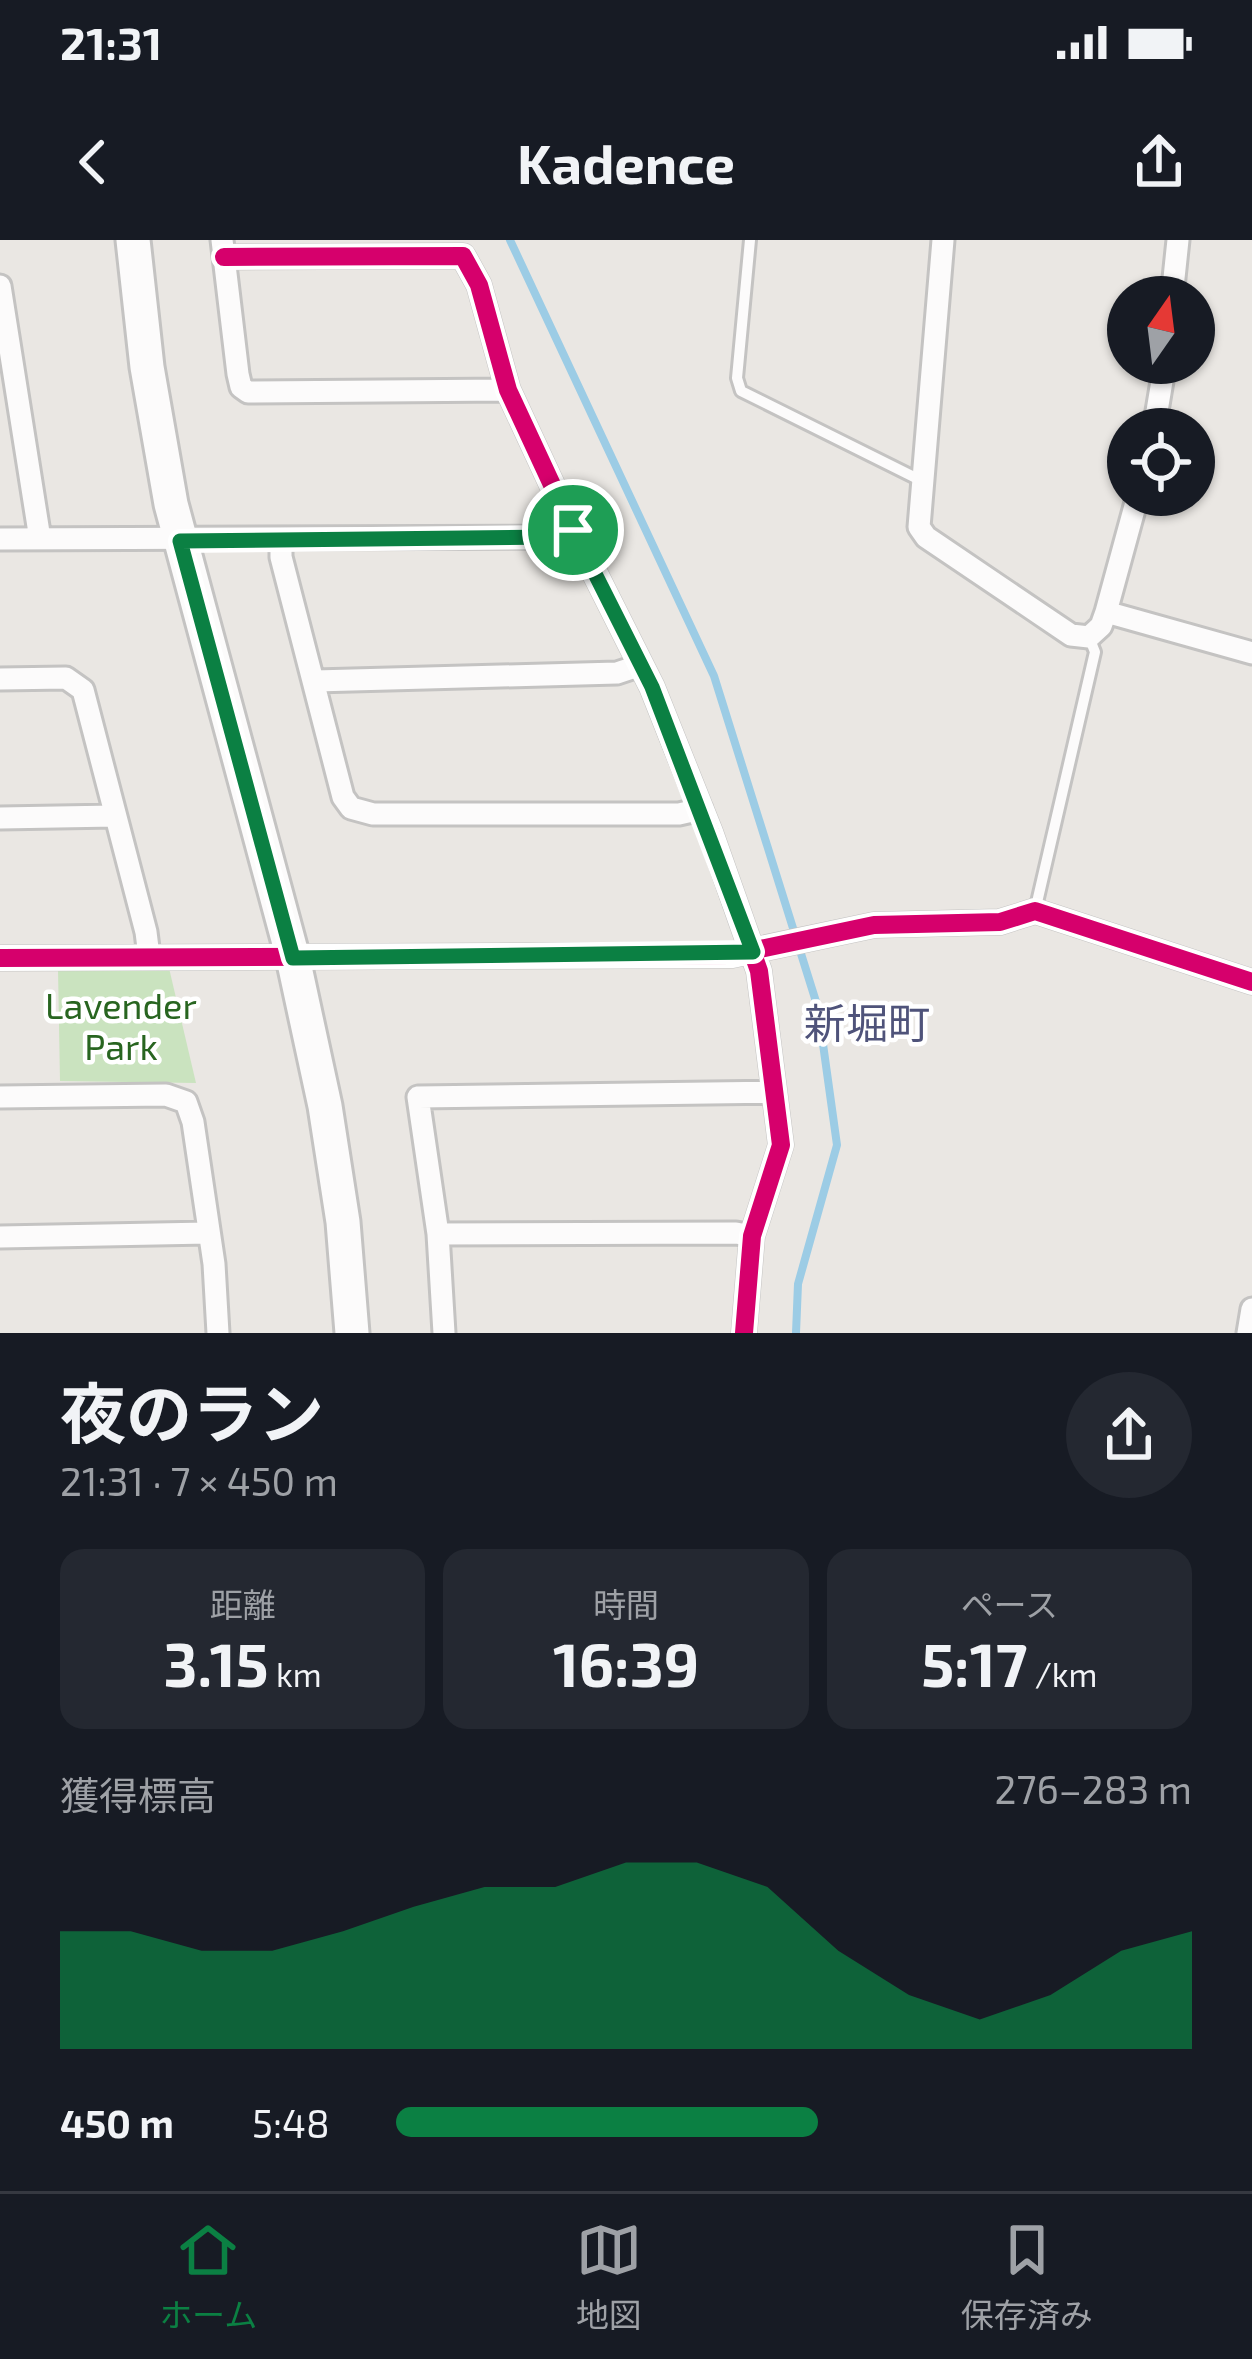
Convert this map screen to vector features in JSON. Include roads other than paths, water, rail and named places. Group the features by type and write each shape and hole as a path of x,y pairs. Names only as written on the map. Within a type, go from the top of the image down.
{"street":[{"path":"134,240 147,367 180,541 293,958 325,1106 343,1222 352,1333"},
{"path":"943,240 919,527 926,537 1071,635 1089,637 1101,626 1132,516"},
{"path":"1174,276 1178,240"},
{"path":"508,390 248,392 241,387 238,374 223,249 463,256 479,285 508,390 641,665 701,809 759,971 781,1145 752,1236 744,1333"},
{"path":"0,286 8,402 40,538"},
{"path":"0,539 553,537 573,530"},
{"path":"281,540 281,557 343,797 351,808 361,813 679,814 701,809"},
{"path":"1106,612 1252,653"},
{"path":"315,680 617,673 641,665"},
{"path":"0,679 66,678 78,683 149,956"},
{"path":"0,818 115,816"},
{"path":"0,958 753,952 901,922 1000,922 1035,911 1252,982"},
{"path":"444,1333 438,1234 418,1097 774,1092"},
{"path":"0,1096 166,1095 182,1099 193,1122 218,1333"},
{"path":"0,1237 208,1233"},
{"path":"438,1234 752,1236"},
{"path":"1248,1333 1252,1309"}],"lane":[{"path":"751,240 737,378 741,391 924,482"},
{"path":"1035,911 1094,652 1089,637"}],"waterway":[{"path":"510,240 714,676 818,1008 837,1145 798,1284 796,1333"}],"district":[{"name":"新堀町","path":"867,1022"}],"park label":[{"name":"Lavender Park","path":"121,1024"}]}
